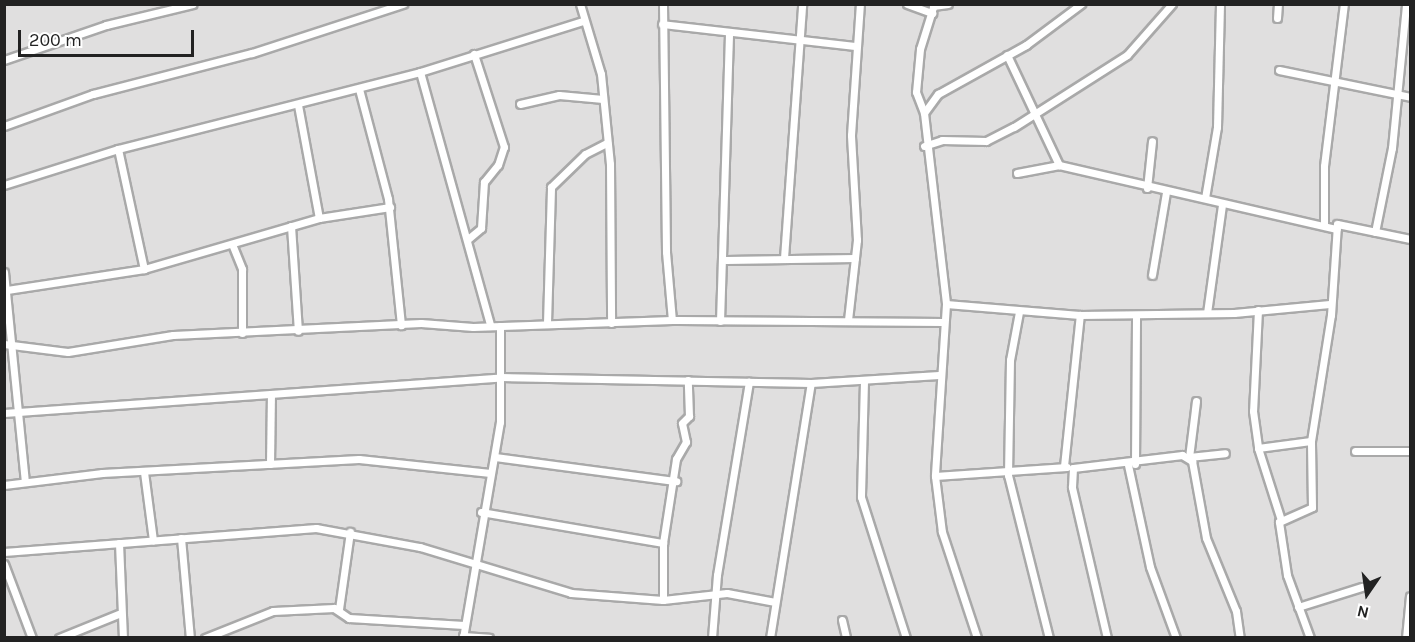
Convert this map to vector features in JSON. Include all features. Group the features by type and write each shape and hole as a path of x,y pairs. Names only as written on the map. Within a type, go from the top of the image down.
{"street":[{"path":"4,60 106,25 193,4"},
{"path":"4,126 93,94 252,53 403,4"},
{"path":"579,4 603,99 614,234 612,323"},
{"path":"663,4 666,252 672,320"},
{"path":"784,258 802,4"},
{"path":"848,320 855,258 851,135 860,4"},
{"path":"907,4 933,8 948,4"},
{"path":"924,113 938,94 1007,55 1081,4"},
{"path":"924,146 942,140 986,141 1036,114 1127,55 1172,4"},
{"path":"1205,198 1217,128 1220,4"},
{"path":"1277,18 1278,4"},
{"path":"1324,225 1324,166 1338,84 1344,4"},
{"path":"1375,232 1392,148 1395,96 1406,4"},
{"path":"933,8 916,78 924,113 924,146 946,304 939,375 935,476 942,532 977,638"},
{"path":"4,185 118,149 298,105 420,72 583,21"},
{"path":"662,24 856,46"},
{"path":"720,321 726,260 729,33"},
{"path":"468,239 480,228 484,182 498,165 504,147 474,54"},
{"path":"1007,55 1059,165"},
{"path":"1279,70 1395,96 1410,97"},
{"path":"420,72 490,325"},
{"path":"359,89 390,207 401,325"},
{"path":"520,104 560,95 603,99"},
{"path":"298,105 318,218"},
{"path":"1147,188 1152,141"},
{"path":"547,323 551,187 585,154 607,143"},
{"path":"118,149 144,269"},
{"path":"1017,173 1059,165 1147,188 1205,198 1222,205 1337,229"},
{"path":"1152,275 1166,192"},
{"path":"1207,313 1222,205"},
{"path":"7,290 144,269 318,218 390,207"},
{"path":"1280,518 1312,507 1311,441 1330,304 1337,229 1341,224 1410,239"},
{"path":"291,226 298,331"},
{"path":"232,244 242,269 242,333"},
{"path":"726,260 855,258"},
{"path":"4,272 15,346 18,413 25,482"},
{"path":"946,304 1019,312 1080,315 1207,313 1330,304"},
{"path":"1257,310 1253,411 1258,448 1280,518 1298,607 1310,638"},
{"path":"1019,312 1010,360 1008,475 1049,638"},
{"path":"1080,315 1068,467 1107,638"},
{"path":"1136,315 1132,464 1150,567 1176,638"},
{"path":"4,344 69,352 173,335 401,325 500,326 672,320 943,322"},
{"path":"489,638 463,637 476,568 481,512 495,457 501,377 500,326"},
{"path":"4,413 501,377 811,383 939,375"},
{"path":"663,600 663,543 676,481 676,459 686,442 682,423 689,416 688,380"},
{"path":"864,381 861,497 906,638"},
{"path":"712,638 719,593 717,575 749,382"},
{"path":"770,638 811,383"},
{"path":"270,464 271,394"},
{"path":"1196,401 1189,457 1206,538 1236,612 1240,638"},
{"path":"1258,448 1311,441"},
{"path":"1355,451 1410,451"},
{"path":"935,476 1008,475 1068,467 1132,464 1226,453"},
{"path":"495,457 676,481"},
{"path":"4,485 144,472 270,464 398,460 490,473"},
{"path":"144,472 153,540"},
{"path":"481,512 663,543"},
{"path":"4,552 316,528 350,532 420,547 476,568 571,593 663,600 719,593 775,602"},
{"path":"339,609 350,532"},
{"path":"181,538 190,638"},
{"path":"120,543 118,614 123,638"},
{"path":"4,564 32,638"},
{"path":"1298,607 1362,588"},
{"path":"1406,638 1410,596"},
{"path":"205,638 273,611 339,609 349,618 464,625"},
{"path":"60,638 118,614"},
{"path":"842,620 846,638"}],"shaded area":[{"path":"5,5 1410,5 1410,637 5,637"}]}
